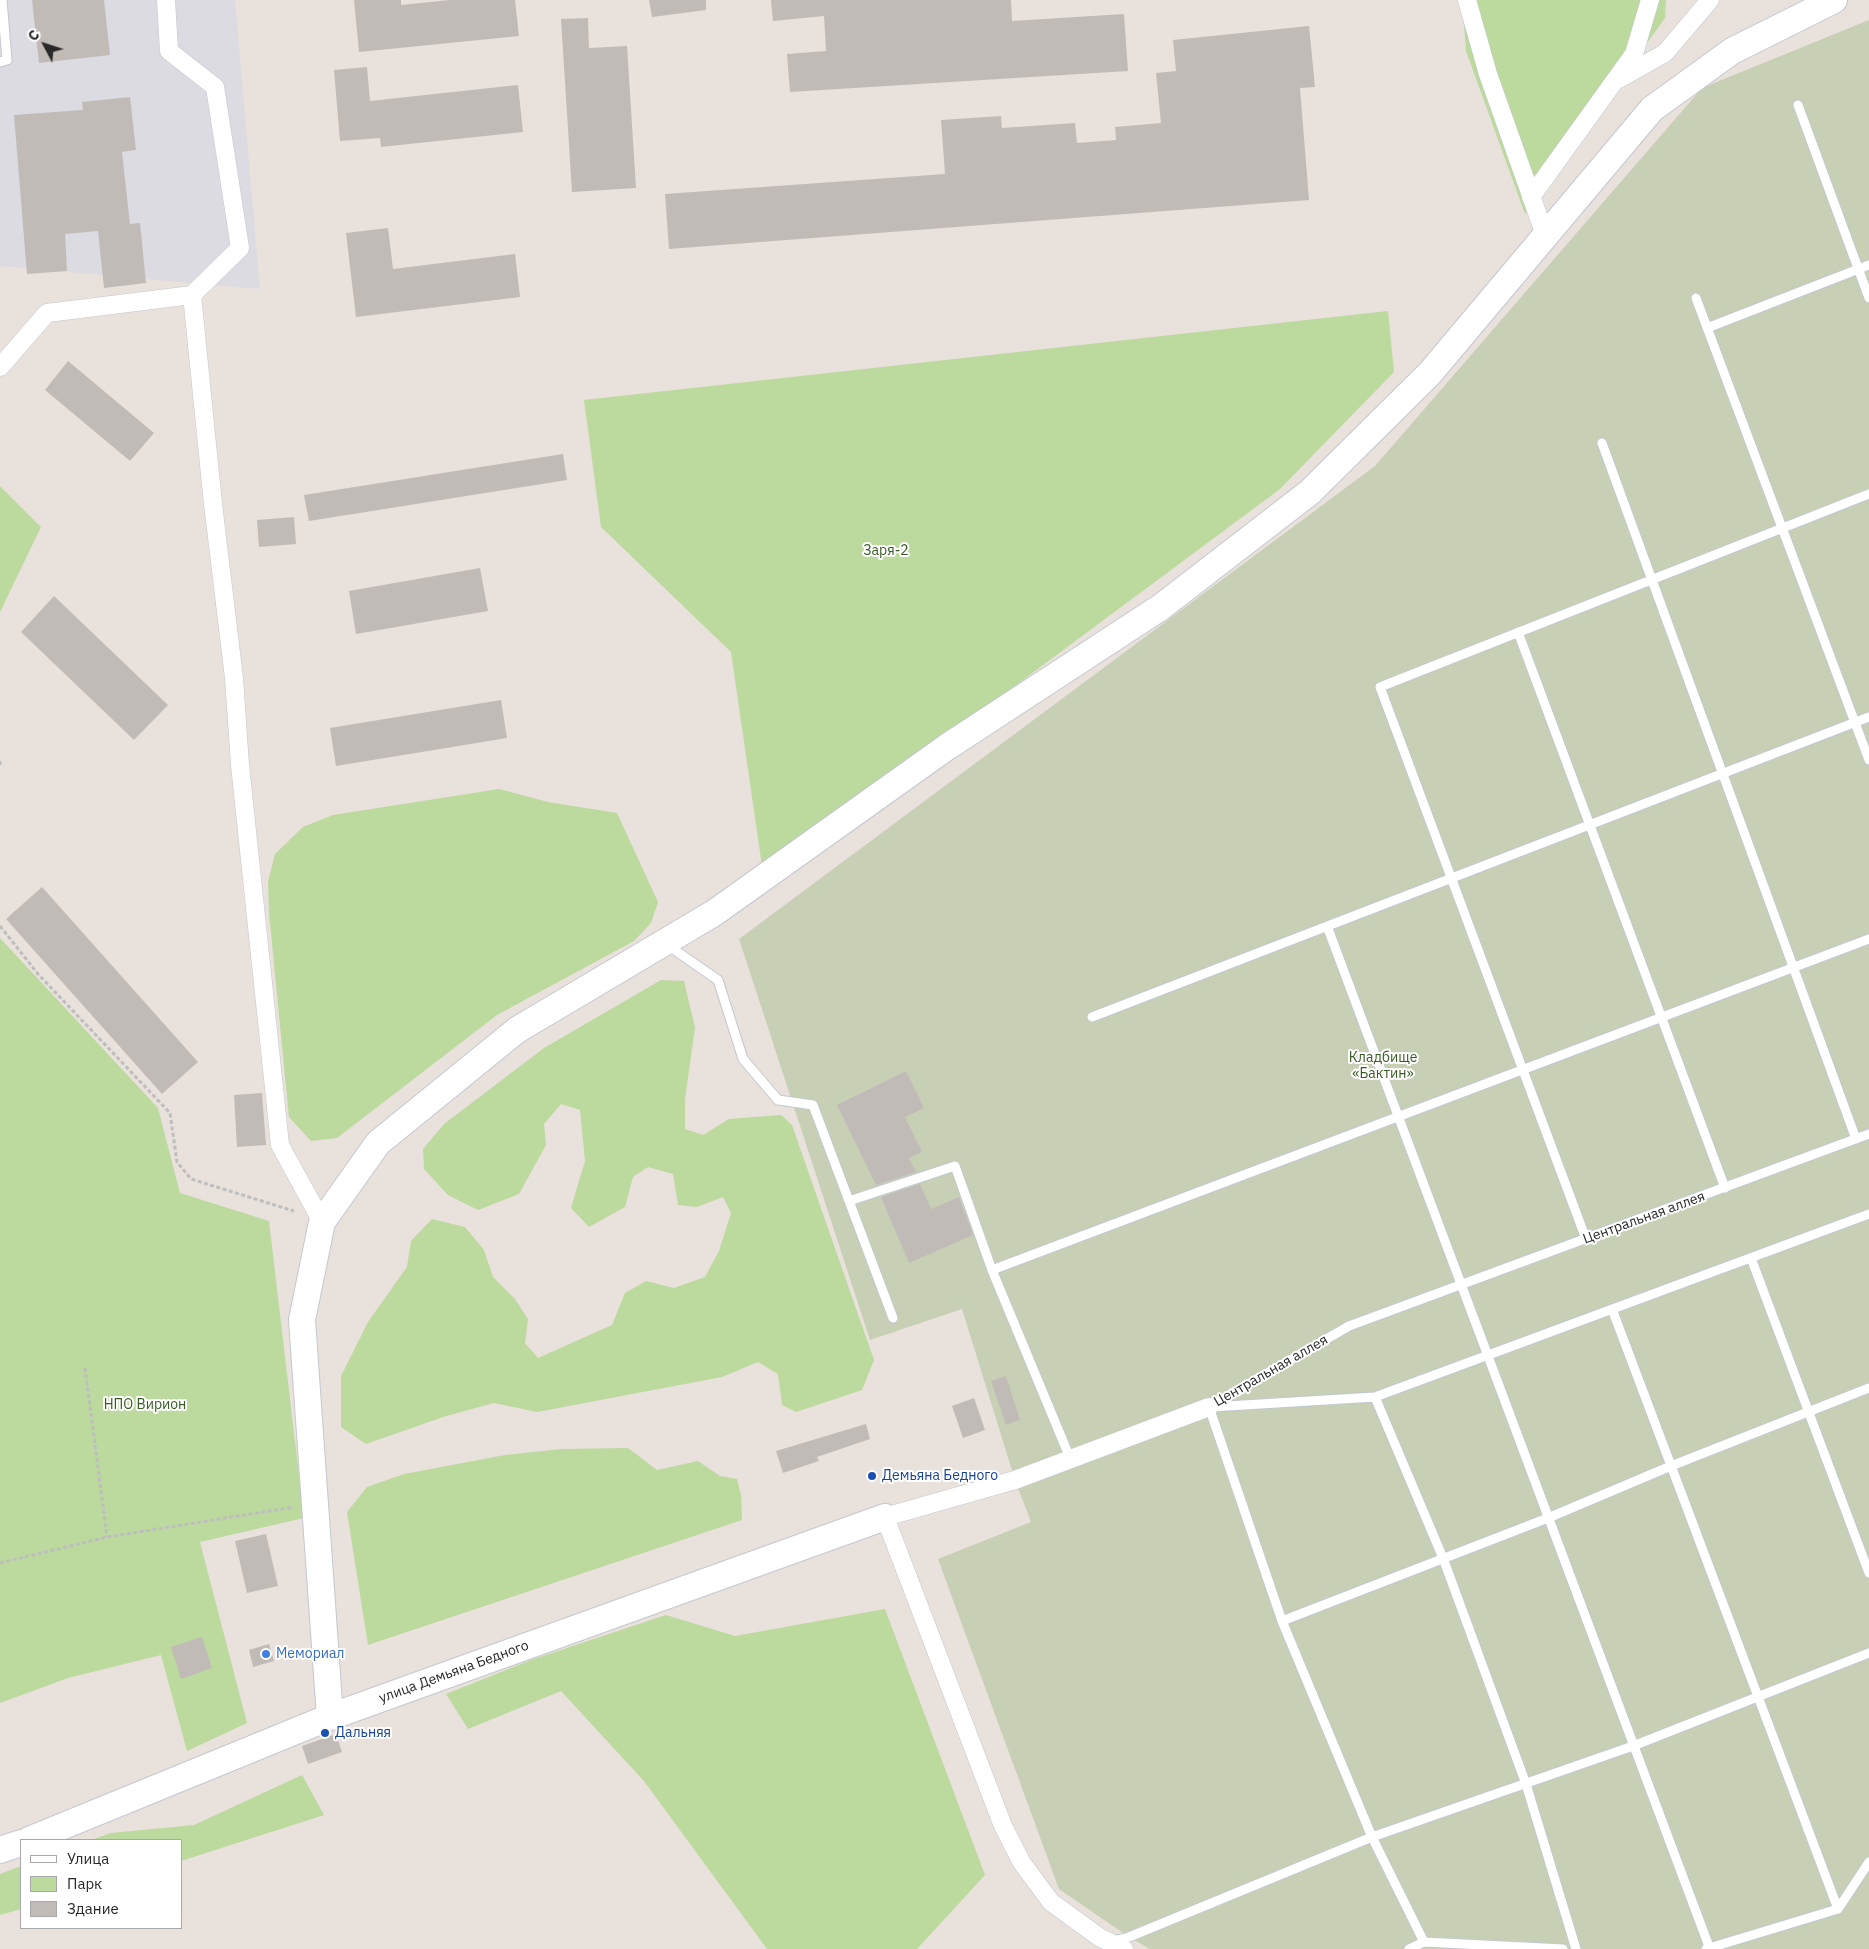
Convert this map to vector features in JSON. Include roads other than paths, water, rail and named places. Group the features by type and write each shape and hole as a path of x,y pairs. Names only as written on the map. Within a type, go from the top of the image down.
{"street":[{"path":"0,367 46,312 192,294 240,248 215,87 169,51 166,0"},
{"path":"1467,0 1488,74 1546,238"},
{"path":"1531,198 1634,54 1650,0"},
{"path":"1615,81 1665,53 1710,0"},
{"path":"330,1717 302,1320 322,1222 378,1143 517,1030 714,913 947,747 1161,608 1310,492 1430,374 1546,238 1652,109 1732,51 1834,0"},
{"path":"192,294 213,504 234,678 240,765 280,1145 322,1222"},
{"path":"1117,1945 1076,1922 1051,1902 1022,1863 1003,1826 885,1517 1015,1480 1209,1407"},
{"name":"улица Демьяна Бедного","path":"31,1839 330,1717 885,1517"},
{"path":"0,1850 20,1843"}],"lane":[{"path":"0,62 7,60 2,0"},
{"path":"1798,105 1869,298"},
{"path":"1707,328 1869,265"},
{"path":"1696,298 1784,528 1869,760"},
{"path":"1602,444 1650,580 1856,1139"},
{"path":"1586,1239 1380,687 1869,494"},
{"path":"1518,632 1725,1188"},
{"path":"1092,1017 1869,717"},
{"path":"1327,926 1708,1949 1838,1909 1869,1862"},
{"path":"992,1270 1869,939"},
{"path":"664,943 718,980 743,1059 778,1100 813,1105 893,1318"},
{"name":"Центральная аллея","path":"1209,1407 1349,1326 1869,1134"},
{"path":"849,1201 955,1166 992,1270 1070,1458"},
{"name":"Центральная аллея","path":"1209,1407 1375,1396 1869,1214"},
{"path":"1751,1258 1869,1574"},
{"path":"1612,1309 1838,1909"},
{"path":"1282,1621 1548,1518 1671,1466 1869,1388"},
{"path":"1375,1396 1442,1558 1526,1784 1576,1949"},
{"path":"1209,1407 1282,1621 1372,1837 1424,1942"},
{"path":"1117,1945 1129,1937 1372,1837 1633,1746 1869,1653"},
{"path":"1409,1949 1424,1942 1536,1946 1562,1949"}],"place":[{"name":"Демьяна Бедного","path":"872,1476"},
{"name":"Мемориал","path":"266,1654"},
{"name":"Дальняя","path":"325,1733"}],"park label":[{"name":"Заря-2","path":"886,551"},
{"name":"Кладбище «Бактин»","path":"1383,1066"},
{"name":"НПО Вирион","path":"145,1405"}]}
